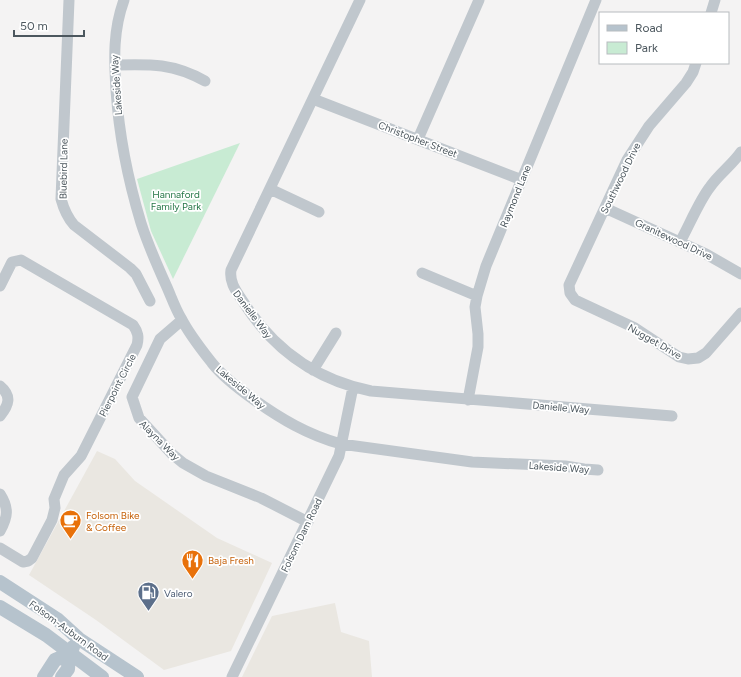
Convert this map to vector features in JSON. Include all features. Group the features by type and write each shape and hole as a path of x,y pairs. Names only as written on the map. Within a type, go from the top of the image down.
{"main road":[{"name":"Folsom-Auburn Road","path":"0,582 57,619 79,639 137,677"},
{"name":"Folsom-Auburn Road","path":"0,607 46,635 69,654 102,677"},
{"path":"62,677 68,669 69,654 79,639"},
{"path":"44,677 55,660 69,654"}],"street":[{"name":"Bluebird Lane","path":"69,0 62,199 64,210 74,225 136,274 150,301"},
{"name":"Lakeside Way","path":"124,0 116,27 114,65 121,138 135,200 141,224 154,258 182,320 190,334 212,363 242,391 285,421 307,433 341,444 472,462 566,466 598,470"},
{"name":"Danielle Way","path":"360,0 233,264 230,276 231,281 250,313 267,334 293,357 313,370 352,387 371,391 468,400 672,416"},
{"path":"418,139 479,0"},
{"name":"Raymond Lane","path":"468,400 478,347 475,307 486,266 596,0"},
{"path":"712,12 715,0"},
{"path":"114,65 146,64 169,66 183,70 205,81"},
{"name":"Southwood Drive","path":"570,282 627,160 649,126 686,83 693,72 696,64"},
{"name":"Christopher Street","path":"313,99 522,180"},
{"path":"680,242 708,189 741,152"},
{"path":"270,189 319,212"},
{"name":"Granitewood Drive","path":"605,208 722,262 741,274"},
{"name":"Pierpoint Circle","path":"0,286 12,262 20,260 133,325 139,338 137,345 81,456 64,476 54,499 55,508 52,520 32,558 23,562 0,548"},
{"path":"422,273 477,296"},
{"name":"Nugget Drive","path":"570,282 570,293 575,300 635,328 679,357 688,359 698,358 706,353 741,313"},
{"name":"Alayna Way","path":"182,320 160,339 132,397 139,418 172,454 189,466 206,476 261,498 308,522"},
{"path":"313,370 336,333"},
{"path":"0,386 5,390 8,396 8,401 6,408 0,416"},
{"name":"Folsom Dam Road","path":"232,677 339,456 352,387"},
{"path":"0,494 5,503 7,516 0,531"}],"shaded area":[{"path":"97,451 115,459 135,481 217,538 272,563 231,651 164,670 96,620 29,575"},
{"path":"335,603 341,632 369,641 372,677 242,677 272,616"}],"green space":[{"name":"Hannaford Family Park","path":"240,143 173,279 151,231 137,179"}],"place":[{"name":"Folsom Bike & Coffee","path":"71,540"},
{"name":"Baja Fresh","path":"193,580"},
{"name":"Valero","path":"148,612"}]}
